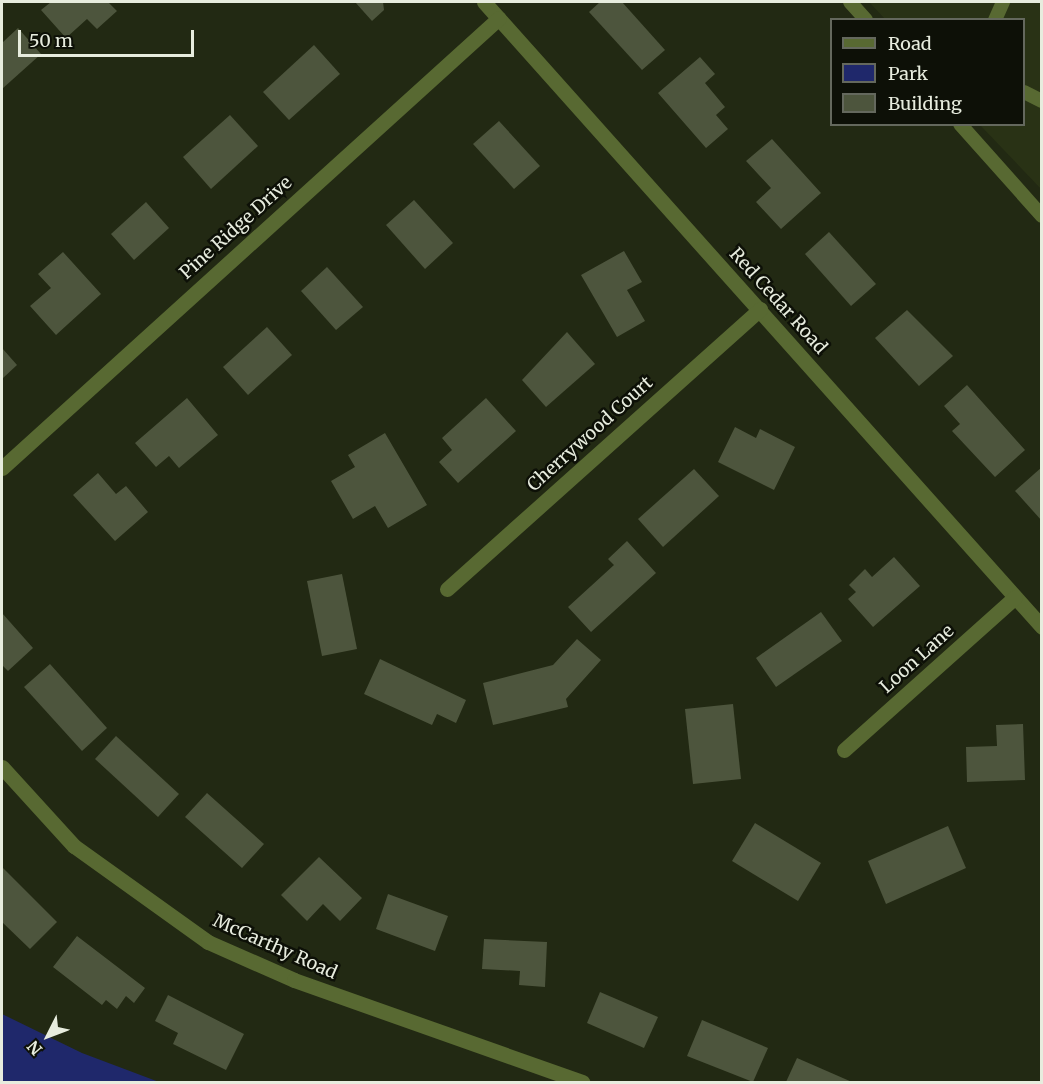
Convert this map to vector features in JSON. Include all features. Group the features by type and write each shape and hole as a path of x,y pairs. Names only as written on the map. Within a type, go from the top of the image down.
{"street":[{"name":"Red Cedar Road","path":"484,2 1041,627"},
{"name":"Pine Ridge Drive","path":"2,468 499,18"},
{"name":"Cherrywood Court","path":"447,589 760,309"},
{"name":"Loon Lane","path":"844,750 1015,597"},
{"name":"McCarthy Road","path":"2,767 74,846 208,942 294,980 582,1083"}],"lane":[{"path":"850,2 864,18"},
{"path":"995,18 1003,2"},
{"path":"1025,93 1041,101"},
{"path":"962,126 1041,216"}],"shaded area":[{"path":"869,2 1041,2 1041,189 981,126 1025,126 1025,18 884,18"}],"green space":[{"path":"2,1014 82,1053 159,1082 2,1082"}],"building":[{"path":"51,2 108,2 117,11 97,29 87,19 66,38 41,10"},
{"path":"355,2 383,2 384,10 372,21"},
{"path":"600,2 622,2 665,50 642,70 589,12"},
{"path":"18,28 41,54 2,89 2,43"},
{"path":"314,45 340,74 289,120 263,92"},
{"path":"700,57 715,74 705,83 725,107 716,115 728,129 706,148 658,93"},
{"path":"230,115 258,146 211,189 183,157"},
{"path":"499,121 540,166 514,189 473,144"},
{"path":"772,139 821,193 781,229 756,202 771,188 746,161"},
{"path":"414,200 453,243 425,269 386,225"},
{"path":"146,202 169,228 134,260 111,234"},
{"path":"829,232 876,284 851,306 805,254"},
{"path":"624,251 642,282 627,290 645,321 617,337 581,275"},
{"path":"63,252 101,294 56,335 30,306 51,288 38,274"},
{"path":"327,267 363,307 336,330 301,291"},
{"path":"907,310 953,356 919,386 875,338"},
{"path":"267,327 292,355 248,395 223,367"},
{"path":"567,332 595,364 546,407 522,380"},
{"path":"2,348 17,365 2,379"},
{"path":"967,385 1025,450 995,477 952,431 960,424 944,406"},
{"path":"187,398 218,435 179,468 169,456 156,467 135,443"},
{"path":"486,398 516,431 458,483 439,462 452,450 442,438"},
{"path":"735,427 756,438 760,429 795,447 774,490 718,462"},
{"path":"385,433 427,505 388,528 375,506 353,519 331,481 355,467 348,455"},
{"path":"1042,467 1042,521 1015,491"},
{"path":"694,469 719,496 663,547 638,519"},
{"path":"98,473 116,494 126,486 148,512 115,541 73,495"},
{"path":"627,541 656,573 591,632 568,607 614,565 608,559"},
{"path":"894,557 920,586 873,627 848,599 856,592 849,585 865,569 872,577"},
{"path":"342,574 357,649 322,656 307,581"},
{"path":"821,612 842,641 776,687 756,658"},
{"path":"2,613 33,648 8,671 2,665"},
{"path":"577,639 601,660 566,699 568,707 493,725 483,683 553,665"},
{"path":"380,659 466,700 456,723 437,714 432,725 364,694"},
{"path":"50,664 107,728 82,751 24,687"},
{"path":"733,704 741,779 693,784 685,709"},
{"path":"1023,724 1025,780 967,782 966,747 997,746 996,725"},
{"path":"116,736 179,794 158,817 95,759"},
{"path":"207,793 264,844 242,868 185,817"},
{"path":"755,823 821,863 798,901 732,861"},
{"path":"948,826 966,868 886,904 868,861"},
{"path":"319,857 362,898 340,921 323,904 307,921 281,895"},
{"path":"2,867 57,922 30,949 2,922"},
{"path":"388,894 448,916 435,951 376,929"},
{"path":"77,936 145,988 134,1003 126,996 117,1009 106,1000 102,1005 53,967"},
{"path":"484,939 547,942 545,987 519,985 520,971 482,969"},
{"path":"600,992 658,1017 644,1048 587,1023"},
{"path":"168,995 244,1034 226,1070 173,1044 178,1033 155,1021"},
{"path":"702,1020 768,1048 753,1082 687,1056"},
{"path":"797,1058 852,1082 786,1082"}]}
